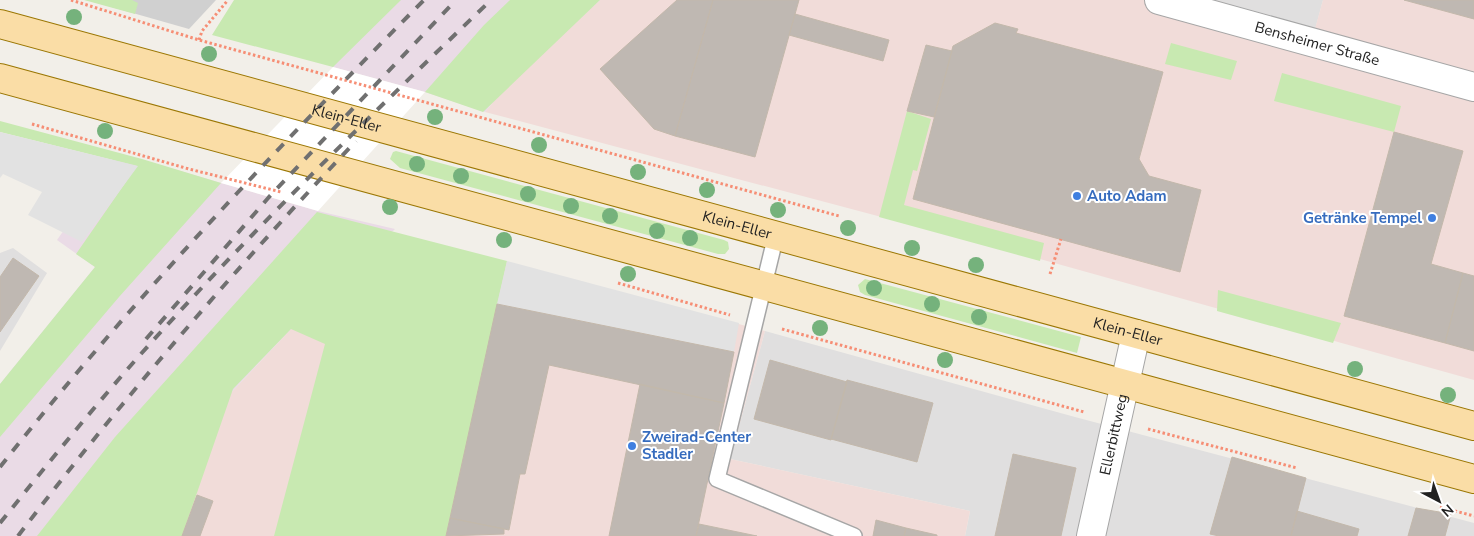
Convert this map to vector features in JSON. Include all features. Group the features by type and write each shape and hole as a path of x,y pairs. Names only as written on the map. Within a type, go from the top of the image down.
{"main road":[{"name":"Klein-Eller","path":"0,24 1474,426"},
{"path":"0,78 1474,479"}],"street":[{"name":"Bensheimer Straße","path":"1159,0 1474,87"},
{"name":"Ellerbittweg","path":"1091,536 1136,334"}],"lane":[{"path":"776,235 717,479 854,536"}],"path":[{"path":"71,0 199,40 202,31 228,0"},
{"path":"28,123 190,169 284,192"},
{"path":"1050,274 1061,239"},
{"path":"613,282 1089,413"},
{"path":"1146,429 1304,470"},
{"path":"1438,506 1474,516"}],"shaded area":[{"path":"87,0 216,0 189,29"},
{"path":"312,0 600,0 503,90 485,112 425,92 333,67 279,35"},
{"path":"600,0 1168,0 1313,36 1323,0 1474,0 1474,380 1040,259 485,112 503,90"},
{"path":"1168,0 1323,0 1313,37"},
{"path":"0,132 138,166 82,242 28,215 42,192 3,174 0,178"},
{"path":"118,153 318,211 395,229 291,329 96,536 0,536 0,384 95,267 57,240"},
{"path":"396,233 765,331 730,459 970,511 965,536 96,536 291,329"},
{"path":"13,248 47,273 0,351 0,253"},
{"path":"507,261 739,323 734,352 497,304"},
{"path":"765,331 1075,417 1474,523 1474,536 965,536 970,511 730,459"}],"green space":[{"path":"84,0 132,0 138,3 135,14"},
{"path":"234,0 401,0 333,67 212,35"},
{"path":"510,0 600,0 483,112 425,92 484,25"},
{"path":"1171,43 1237,61 1231,80 1165,64"},
{"path":"1282,73 1401,106 1394,132 1274,101"},
{"path":"907,111 931,119 917,171 913,170 904,205 1044,243 1040,261 879,217"},
{"path":"0,121 142,159 221,183 119,297 0,437 0,384 95,267 76,254 137,166 0,132"},
{"path":"396,151 724,240 728,242 729,249 725,254 718,254 400,168 390,159 393,152"},
{"path":"317,212 507,261 446,536 274,536 325,344 291,329 233,389 182,536 37,536 115,437"},
{"path":"865,279 1081,337 1077,353 865,295 860,292 858,285"},
{"path":"1218,290 1341,323 1333,343 1217,311"}],"pier":[{"path":"333,67 425,92 318,211 221,183"}],"building":[{"path":"677,0 713,0 675,136 654,129 600,69"},
{"path":"713,0 799,0 755,157 675,136"},
{"path":"1404,0 1474,0 1474,19"},
{"path":"795,14 889,40 883,61 789,35"},
{"path":"995,23 1018,29 1016,33 1163,72 1139,159 1149,176 1201,190 1180,272 913,199 953,46"},
{"path":"926,45 952,51 934,117 907,111"},
{"path":"1394,132 1463,151 1431,264 1463,273 1445,343 1344,316"},
{"path":"13,258 39,276 0,332 0,277"},
{"path":"1463,273 1474,276 1474,351 1445,343"},
{"path":"497,304 734,352 724,403 549,365 525,474 520,474 509,530 450,518"},
{"path":"770,360 847,382 831,440 754,419"},
{"path":"847,380 933,403 917,462 831,439"},
{"path":"640,384 724,403 696,536 609,536"},
{"path":"1013,454 1076,468 1061,536 995,536"},
{"path":"1232,457 1306,478 1291,536 1219,536 1210,534"},
{"path":"197,495 213,501 200,536 182,536"},
{"path":"1416,508 1451,514 1445,536 1408,536"},
{"path":"1297,511 1359,529 1357,536 1291,536"},
{"path":"450,518 504,529 504,534 446,536"},
{"path":"876,520 906,528 904,536 873,536"},
{"path":"699,524 757,536 696,536"},
{"path":"906,528 937,535 937,536 904,536"}],"railway":[{"path":"0,467 100,345 152,286 259,170 424,0"},
{"path":"146,339 269,197 456,0"},
{"path":"0,523 104,396 225,263 312,174 491,0"},
{"path":"18,536 98,434 182,334 268,236 356,141"}],"place":[{"name":"Auto Adam","path":"1077,196"},
{"name":"Getränke Tempel","path":"1432,218"},
{"name":"Zweirad-Center Stadler","path":"632,446"}]}
